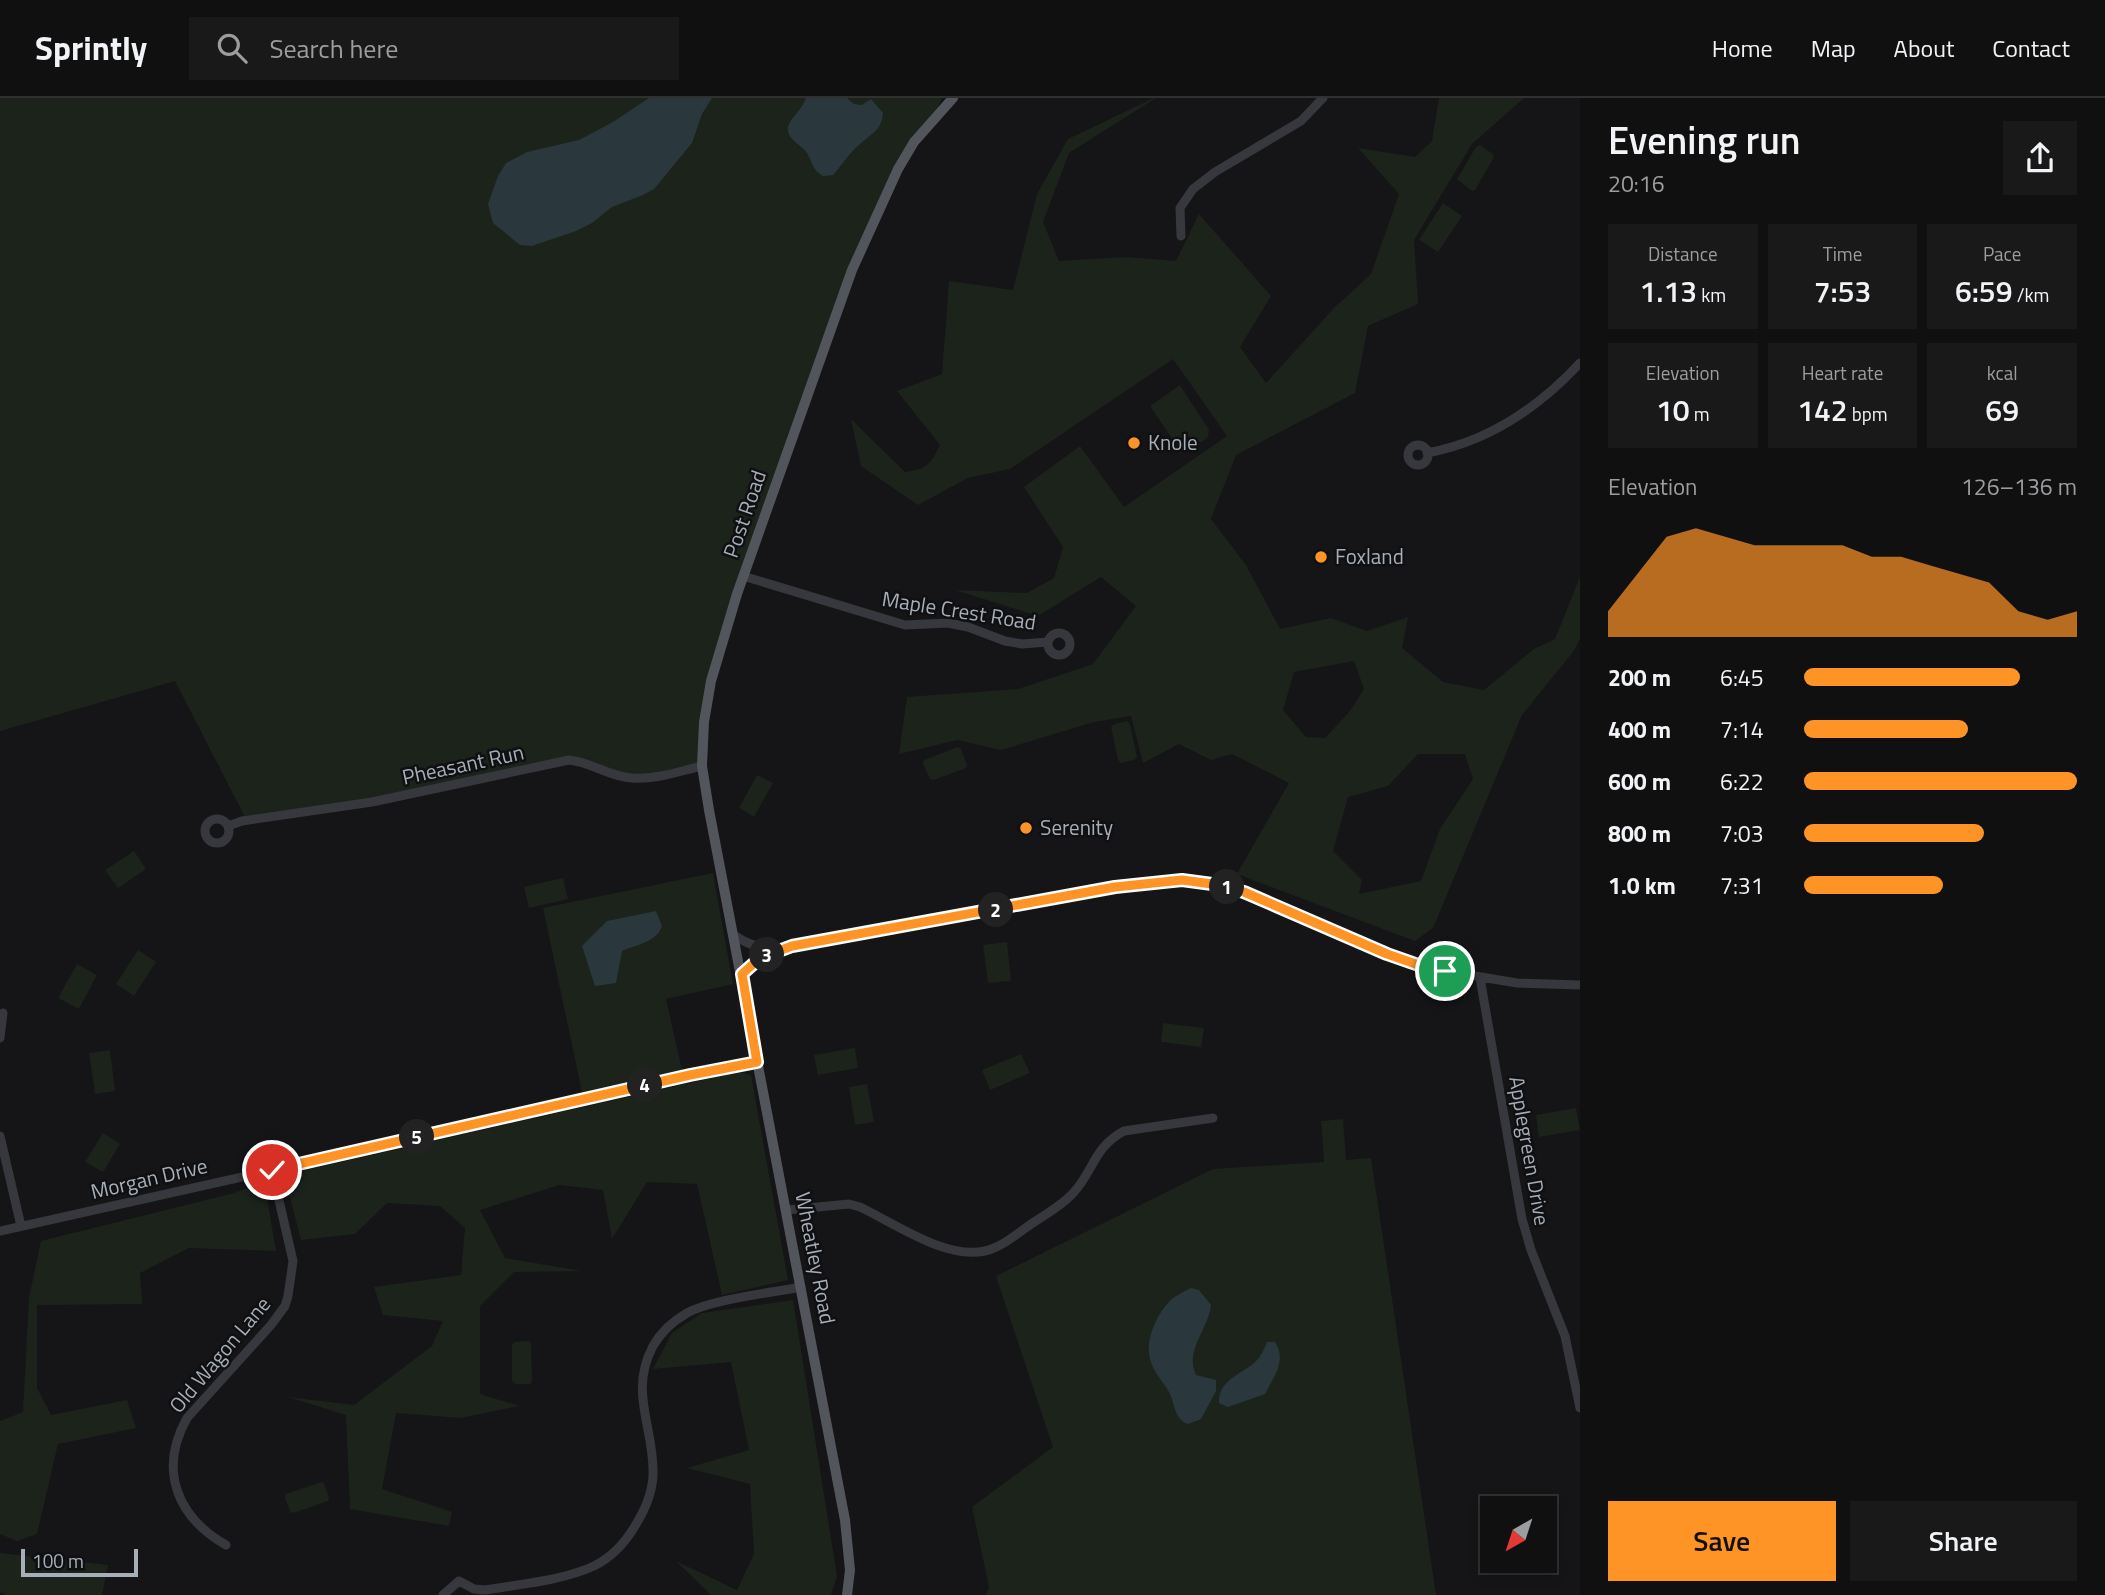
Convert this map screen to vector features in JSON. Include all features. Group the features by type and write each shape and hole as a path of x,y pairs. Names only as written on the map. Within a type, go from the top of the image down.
{"main road":[{"name":"Post Road","path":"742,974 702,765 704,722 711,681 743,576 852,270 898,169 914,142 953,98"},
{"name":"Wheatley Road","path":"742,974 845,1520 850,1570 847,1595"}],"street":[{"path":"1181,236 1180,208 1193,189 1215,172 1301,121 1324,98"},
{"path":"1427,453 1485,436 1510,422 1580,363"},
{"name":"Maple Crest Road","path":"743,576 905,625 948,623 968,627 1005,641 1022,644 1048,642"},
{"name":"Pheasant Run","path":"229,826 242,821 372,802 569,761 582,761 632,779 655,777 702,765"},
{"path":"734,935 761,948 779,949 1115,887 1182,880 1244,892 1387,954 1427,968 1517,983 1580,985"},
{"path":"742,974 760,958 779,949"},
{"name":"Applegreen Drive","path":"1480,978 1522,1219 1565,1336 1580,1408"},
{"path":"0,1038 3,1013"},
{"name":"Morgan Drive","path":"0,1231 757,1062"},
{"path":"787,1210 849,1205 860,1207 919,1237 952,1250 985,1251 1000,1245 1065,1201 1076,1190 1100,1149 1114,1136 1124,1131 1213,1118"},
{"path":"0,1136 21,1226"},
{"name":"Old Wagon Lane","path":"226,1545 207,1534 183,1506 176,1483 175,1457 177,1442 187,1418 285,1306 293,1261 272,1170"},
{"path":"443,1595 459,1581 469,1587 485,1590 565,1575 589,1568 610,1556 632,1531 651,1491 653,1462 641,1391 645,1366 656,1341 672,1323 699,1307 801,1287"}],"shaded area":[{"path":"0,98 942,98 934,117 914,142 852,270 711,681 702,766 632,778 582,761 372,802 247,821 175,681 0,731"},
{"path":"649,98 712,98 702,114 692,143 654,189 612,207 592,223 576,231 532,246 520,245 493,223 488,204 506,163 527,152 579,140"},
{"path":"806,98 847,98 854,104 862,105 871,99 883,113 878,128 853,151 833,175 823,176 817,171 807,153 789,135 789,124"},
{"path":"1156,98 1069,153 1043,222 1059,261 1126,257 1176,261 1199,214 1271,296 1240,347 1266,383 1334,308 1371,274 1399,194 1358,148 1415,157 1432,141 1439,98 1524,98 1472,144 1414,240 1418,304 1368,326 1355,393 1236,455 1211,519 1246,565 1280,629 1331,618 1367,631 1408,617 1402,648 1443,682 1484,690 1534,649 1555,639 1580,577 1580,639 1573,652 1522,715 1433,928 1415,941 1237,874 1289,783 1232,754 1211,760 1179,744 1143,763 1131,716 1094,722 1001,750 957,740 899,754 907,697 1018,689 1093,664 1136,606 1101,577 1038,616 955,590 1027,593 1054,578 1063,547 1024,487 1080,446 1124,507 1227,436 1173,359 1010,469 968,478 918,505 861,466 851,419 905,472 927,465 933,457 940,445 897,391 942,374 949,281 1013,290 1037,194 1068,139","holes":["1354,661 1364,689 1350,711 1325,738 1306,737 1283,710 1294,672","1418,754 1465,754 1473,779 1440,829 1421,881 1359,894 1362,880 1333,851 1348,797 1388,786"]},
{"path":"1480,145 1494,157 1472,191 1457,179 1476,147"},
{"path":"1443,203 1462,216 1438,252 1419,240"},
{"path":"1180,385 1209,430 1208,437 1202,442 1190,442 1179,449 1150,406"},
{"path":"1127,721 1137,757 1121,763 1111,727"},
{"path":"958,747 966,768 934,780 930,779 923,764 924,760"},
{"path":"757,775 773,783 754,817 739,808"},
{"path":"134,851 146,869 118,888 105,870"},
{"path":"713,873 733,984 666,999 682,1070 582,1092 543,908"},
{"path":"563,878 568,899 529,908 524,887"},
{"path":"656,911 662,926 656,936 622,951 616,983 595,986 582,946 607,921"},
{"path":"1007,942 1011,981 988,983 983,945"},
{"path":"138,950 156,962 134,996 116,984"},
{"path":"77,964 97,975 79,1009 58,998"},
{"path":"1163,1023 1204,1028 1201,1047 1161,1042"},
{"path":"855,1048 858,1068 818,1075 814,1055"},
{"path":"110,1050 115,1091 95,1094 89,1053"},
{"path":"1021,1054 1030,1073 990,1090 982,1070"},
{"path":"739,1072 751,1075 788,1280 722,1295 697,1184 647,1182 612,1239 603,1190 559,1185 480,1210 505,1258 582,1271 514,1272 480,1306 480,1394 519,1406 461,1418 396,1413 382,1489 452,1512 449,1526 350,1509 346,1415 288,1397 354,1405 432,1346 443,1321 383,1315 374,1287 461,1275 465,1228 440,1206 387,1203 355,1234 301,1240 284,1175"},
{"path":"867,1084 874,1122 855,1125 849,1087"},
{"path":"1576,1108 1580,1130 1539,1137 1536,1115"},
{"path":"1343,1119 1346,1160 1371,1158 1436,1595 986,1595 989,1587 972,1507 1053,1447 996,1276 1213,1169 1324,1162 1321,1121"},
{"path":"103,1133 120,1144 103,1172 85,1162"},
{"path":"264,1181 276,1251 189,1248 140,1273 142,1304 37,1305 37,1388 51,1415 127,1400 136,1428 58,1444 37,1534 17,1541 0,1534 0,1421 23,1412 29,1298 41,1241 234,1193"},
{"path":"1191,1288 1199,1290 1211,1305 1195,1348 1193,1366 1196,1375 1216,1380 1216,1391 1201,1419 1188,1424 1177,1415 1169,1392 1153,1368 1149,1344 1159,1315 1168,1303"},
{"path":"793,1300 837,1576 831,1595 711,1595 676,1561 737,1590 754,1554 750,1484 687,1468 749,1450 731,1362 653,1369 672,1333 702,1313"},
{"path":"529,1341 532,1382 515,1384 512,1381 512,1345 514,1342"},
{"path":"1267,1342 1275,1342 1280,1356 1278,1368 1265,1394 1228,1407 1219,1403 1222,1389 1257,1360"},
{"path":"324,1483 328,1501 293,1513 290,1511 286,1494"},
{"path":"0,1553 108,1565 102,1595 6,1595 0,1592"}],"place":[{"name":"Knole","path":"1134,443"},
{"name":"Foxland","path":"1321,557"},
{"name":"Serenity","path":"1026,828"}],"route":[{"path":"272,1170 757,1062 742,974 760,958 792,946 1115,887 1182,880 1244,892 1387,954 1427,968 1445,971"}]}
